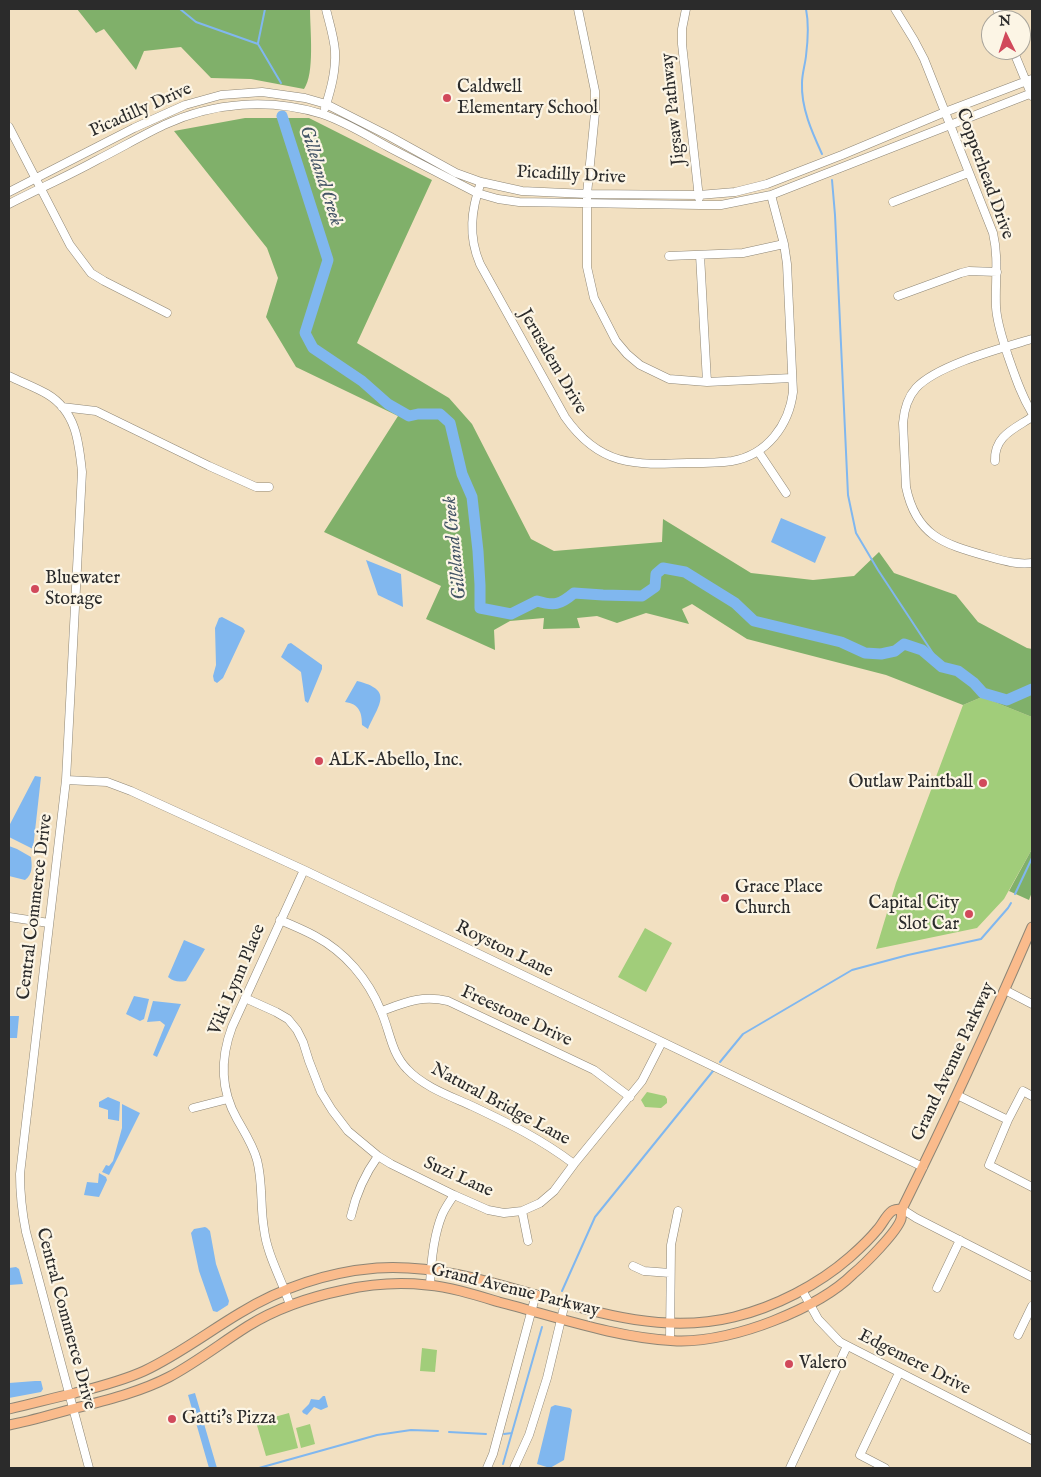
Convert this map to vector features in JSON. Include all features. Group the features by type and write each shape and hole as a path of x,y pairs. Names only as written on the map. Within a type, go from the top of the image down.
{"main road":[{"name":"Grand Avenue Parkway","path":"9,1425 128,1394 168,1378 269,1314 317,1296 346,1289 376,1285 430,1285 465,1292 626,1335 679,1341 752,1329 792,1314 810,1305 849,1279 872,1256 901,1220 902,1209 1005,990 1032,927"},
{"name":"Grand Avenue Parkway","path":"9,1409 106,1384 142,1371 175,1355 268,1297 318,1278 354,1271 396,1268 431,1269 475,1278 634,1320 698,1323 731,1318 748,1314 802,1290 833,1271 865,1243 892,1211 902,1209"}],"street":[{"path":"322,115 332,87 335,51 326,9"},
{"path":"578,9 594,91 595,113 586,194 587,267 594,298 616,341 640,365 669,379 707,382 792,378"},
{"name":"Jigsaw Pathway","path":"686,9 682,29 682,44 700,206"},
{"name":"Copperhead Drive","path":"895,9 924,59 992,233 996,247 996,305 999,329 1020,392 1032,413"},
{"path":"1018,60 1029,80 1032,95"},
{"name":"Picadilly Drive","path":"9,192 164,113 200,100 221,95 262,92 305,98 326,104 456,173 481,182 522,191 586,194 699,195 735,192 767,184 1029,80"},
{"name":"Picadilly Drive","path":"9,204 164,125 211,109 267,104 294,107 346,124 477,194 498,199 519,202 586,204 721,205 771,195 949,125 1032,95"},
{"path":"9,127 70,244 91,273 167,313"},
{"path":"894,202 968,173"},
{"name":"Jerusalem Drive","path":"481,182 471,230 480,264 565,417 585,440 601,452 631,463 650,465 733,461 758,451 773,439 785,422 791,403 792,378 787,264 784,244 771,195"},
{"path":"670,256 743,253 784,244"},
{"path":"700,255 707,382"},
{"path":"898,296 961,273 978,271 997,272"},
{"path":"1032,339 943,370 921,384 910,396 903,423 906,487 916,516 927,530 942,541 959,548 1010,562 1032,563"},
{"name":"Central Commerce Drive","path":"9,376 49,395 62,406 71,419 79,442 82,472 66,780 20,1174 20,1205 89,1468"},
{"path":"62,406 96,411 256,487 269,487"},
{"path":"994,461 994,450 1000,441 1032,417"},
{"path":"758,451 786,493"},
{"name":"Royston Lane","path":"66,780 94,780 118,786 304,870 923,1167"},
{"name":"Viki Lynn Place","path":"290,1305 267,1245 258,1162 249,1138 228,1099 223,1061 226,1042 304,870"},
{"path":"9,917 49,923"},
{"name":"Natural Bridge Lane","path":"280,920 315,936 334,948 349,961 371,990 382,1011 394,1052 412,1074 425,1084 524,1131 549,1145 574,1164"},
{"path":"1005,990 1032,1004"},
{"name":"Suzi Lane","path":"245,998 288,1019 304,1042 321,1092 332,1110 348,1131 378,1156 454,1195 488,1210 504,1212 522,1211 540,1203 554,1191 630,1097 642,1080 662,1042"},
{"name":"Freestone Drive","path":"382,1011 418,999 448,1001 594,1070 630,1097"},
{"path":"1032,1096 1023,1091 1008,1120 989,1165 1032,1187"},
{"path":"956,1095 1008,1120"},
{"path":"193,1108 228,1099"},
{"path":"351,1216 355,1197 378,1156"},
{"path":"430,1285 437,1230 442,1215 454,1195"},
{"path":"902,1209 1032,1277"},
{"path":"522,1211 528,1241"},
{"path":"670,1340 671,1245 678,1211"},
{"path":"937,1288 960,1240"},
{"path":"633,1266 644,1271 670,1273"},
{"name":"Edgemere Drive","path":"802,1290 818,1319 847,1346 1032,1440"},
{"path":"487,1468 493,1454 536,1294"},
{"path":"514,1468 532,1425 565,1302"},
{"path":"1018,1336 1032,1306"},
{"path":"790,1468 847,1346"},
{"path":"885,1468 860,1456 899,1373"}],"green space":[{"path":"77,9 310,9 310,73 304,89 251,79 211,78 181,47 144,51 136,70 104,29 96,33"},
{"path":"245,118 309,118 432,180 357,343 449,398 472,424 531,539 554,551 662,542 663,519 751,573 813,580 854,576 879,552 894,573 956,595 978,622 1032,649 1032,717 982,697 963,705 886,675 747,639 692,604 682,609 689,624 646,613 617,623 597,616 577,618 580,628 543,629 544,618 510,621 494,630 495,650 426,619 441,586 324,532 398,416 296,367 266,317 278,278 267,248 174,131"},
{"name":"Outlaw Paintball","path":"982,697 1032,717 1032,849 1004,899 977,928 876,949 896,883 963,705"},
{"path":"1032,849 1032,892 1029,900 1009,891"},
{"path":"645,928 672,943 646,992 618,977"},
{"path":"647,1092 665,1096 667,1103 661,1108 645,1107 641,1100"},
{"path":"422,1348 437,1350 435,1372 420,1371"},
{"path":"289,1413 298,1448 266,1456 256,1422"},
{"path":"310,1424 315,1444 301,1448 296,1428"}],"water":[{"path":"781,518 826,537 815,563 771,542"},
{"path":"366,560 401,574 403,607 378,595"},
{"path":"222,617 243,628 245,631 223,678 217,683 214,681 213,676 216,665 215,628 219,618"},
{"path":"291,643 322,665 308,703 305,701 301,672 281,657 288,644"},
{"path":"357,681 369,685 380,694 379,705 368,729 362,725 359,709 345,702"},
{"path":"35,776 41,777 33,849 9,837 9,826"},
{"path":"9,846 31,857 31,872 25,880 9,876"},
{"path":"184,940 205,949 186,981 172,980 168,977"},
{"path":"134,996 149,999 144,1019 140,1021 126,1014"},
{"path":"153,1001 181,1004 157,1057 153,1055 165,1025 160,1021 147,1022"},
{"path":"9,1016 19,1016 17,1038 9,1038"},
{"path":"108,1097 120,1102 119,1121 108,1119 108,1110 99,1107 99,1102"},
{"path":"122,1104 140,1113 109,1175 102,1172 106,1165 109,1166 113,1161 122,1128"},
{"path":"99,1173 106,1177 107,1180 99,1197 84,1195 87,1182 98,1183"},
{"path":"205,1227 210,1231 216,1264 229,1301 228,1305 217,1312 213,1311 199,1271 191,1233 194,1229"},
{"path":"16,1267 19,1269 23,1284 9,1285 9,1268"},
{"path":"41,1381 43,1389 41,1392 9,1398 9,1383"},
{"path":"195,1393 217,1468 209,1468 188,1395"},
{"path":"325,1396 328,1407 321,1410 314,1407 307,1415 303,1413 302,1411 311,1399 319,1400"},
{"path":"555,1405 572,1410 564,1460 550,1468 537,1464 551,1407"}],"waterway":[{"name":"Gilleland Creek","path":"180,9 196,22 258,44 281,83"},
{"path":"258,43 265,9"},
{"path":"806,9 808,38 802,80 803,102 822,154"},
{"name":"Gilleland Creek","path":"282,116 328,260 305,333 313,348 362,381 388,404 409,416 440,414 450,423 462,474 472,497 478,551 480,608 511,614 537,601 548,604 561,602 574,593 642,596 655,587 656,574 663,568 685,572 735,603 754,621 841,642 865,653 881,654 895,651 904,644 922,650 942,667 958,671 974,683 983,693 1007,700 1032,689"},
{"path":"832,180 848,495 856,533 942,667"},
{"path":"1015,894 1032,858"},
{"path":"720,1062 743,1034 852,970 981,939 1011,903"},
{"path":"562,1291 595,1217 713,1071"},
{"path":"503,1464 542,1327"},
{"path":"259,1468 377,1435 411,1430 438,1431"},
{"path":"449,1432 486,1434"},
{"path":"504,1434 512,1433"}],"place":[{"name":"Caldwell Elementary School","path":"447,98"},
{"name":"Bluewater Storage","path":"35,589"},
{"name":"ALK-Abello, Inc.","path":"319,761"},
{"name":"Outlaw Paintball","path":"983,783"},
{"name":"Grace Place Church","path":"725,898"},
{"name":"Capital City Slot Car","path":"969,914"},
{"name":"Valero","path":"789,1364"},
{"name":"Gatti's Pizza","path":"172,1419"}]}
